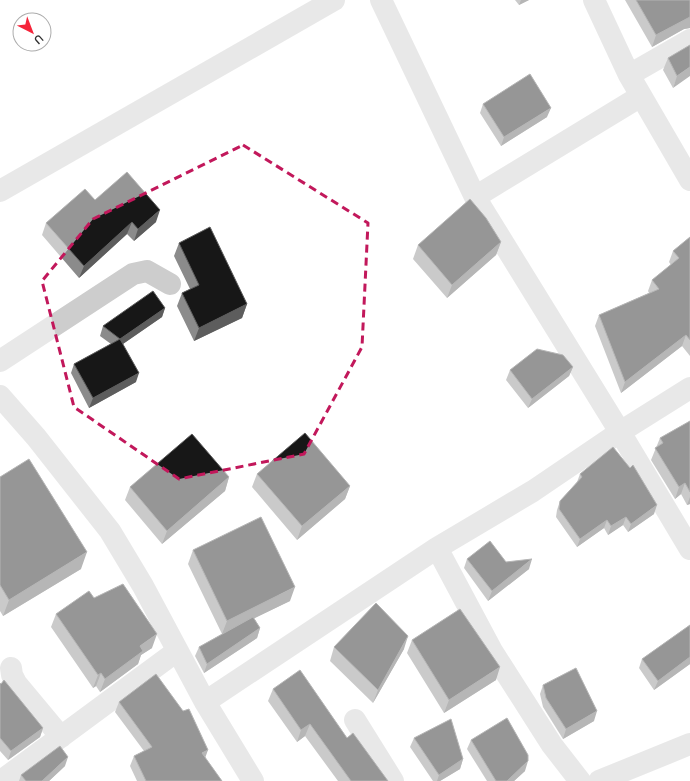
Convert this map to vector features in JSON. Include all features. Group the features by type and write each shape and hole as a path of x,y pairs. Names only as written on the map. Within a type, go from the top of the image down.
{"street":[{"path":"0,191 334,0"},
{"path":"381,0 475,197 620,432 690,549"},
{"path":"594,0 629,75 690,180"},
{"path":"629,75 690,40"},
{"path":"475,197 641,96"},
{"path":"0,361 133,274 147,271 170,284"},
{"path":"205,702 437,548 533,491 620,432 690,388"},
{"path":"0,396 36,437 110,532 143,586 205,702 252,781"},
{"path":"437,548 492,651 552,745 580,781"},
{"path":"1,781 177,651"},
{"path":"11,668 12,675 16,683 61,737"},
{"path":"355,720 393,781"},
{"path":"599,781 690,744"}],"highlighted area":[{"path":"243,145 368,223 362,347 304,454 179,479 74,407 42,281 93,219"}],"building":[{"path":"636,0 690,0 690,17 656,35"},
{"path":"690,45 690,67 677,76 668,58"},
{"path":"530,74 551,108 504,137 483,104"},
{"path":"127,172 160,210 138,229 132,222 84,266 46,223 85,189 95,200"},
{"path":"470,199 486,218 501,242 452,285 418,245"},
{"path":"210,227 247,304 199,328 182,293 199,285 179,243"},
{"path":"690,237 690,340 686,335 625,382 599,315 659,289 652,280 679,258 673,251"},
{"path":"153,291 165,308 120,339 103,326"},
{"path":"120,339 139,373 93,398 74,364"},
{"path":"537,349 563,355 573,367 532,399 510,370"},
{"path":"690,421 690,492 685,483 679,487 655,448 663,443 660,438"},
{"path":"305,433 350,486 302,526 257,474"},
{"path":"192,434 229,477 167,531 130,487"},
{"path":"613,447 630,468 633,465 657,505 631,524 626,517 611,526 607,520 580,539 559,509 560,501 582,477 580,474"},
{"path":"29,459 87,552 9,600 0,585 0,477"},
{"path":"261,517 295,587 227,621 193,550"},
{"path":"490,541 506,562 532,559 492,591 467,559"},
{"path":"123,584 157,634 140,646 143,651 105,679 101,673 98,675 56,614 89,591 94,598"},
{"path":"376,603 408,636 378,690 334,647"},
{"path":"460,609 500,667 449,700 412,640"},
{"path":"253,617 260,628 207,664 199,647"},
{"path":"690,625 690,657 658,681 642,659"},
{"path":"576,668 597,711 566,729 546,698 543,685"},
{"path":"300,670 347,738 353,733 388,781 351,781 310,724 301,730 273,689"},
{"path":"156,674 183,711 189,709 208,750 202,753 222,781 146,781 134,756 152,747 119,702"},
{"path":"4,680 43,728 11,751 0,738 0,683 1,684"},
{"path":"507,718 528,755 528,761 507,781 496,781 471,740"},
{"path":"451,719 463,759 439,775 414,738"},
{"path":"60,746 68,757 42,781 26,781 21,775"}]}
